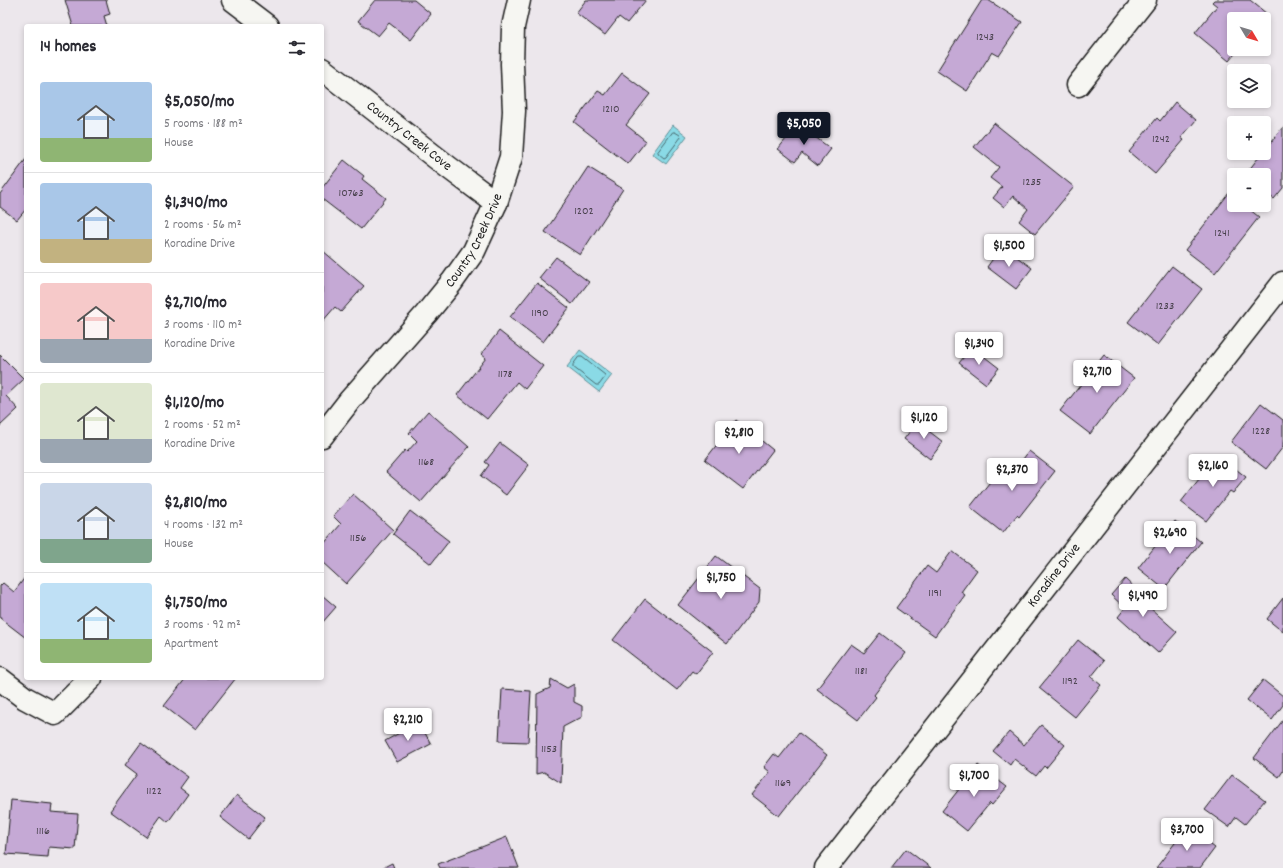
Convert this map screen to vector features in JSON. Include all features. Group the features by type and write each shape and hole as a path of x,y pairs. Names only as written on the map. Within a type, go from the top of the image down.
{"street":[{"path":"233,0 263,24"},
{"name":"Country Creek Drive","path":"324,433 350,400 426,314 452,282 474,251 496,203 511,157 514,111 512,64 513,28 519,0"},
{"path":"1078,85 1145,0"},
{"name":"Country Creek Cove","path":"324,71 496,203"},
{"name":"Koradine Drive","path":"826,868 1283,282"},
{"path":"0,679 25,698 55,714 89,680"}],"water":[{"path":"673,125 687,136 666,164 652,154"},
{"path":"580,350 612,375 599,392 567,367"}],"building":[{"path":"65,0 106,0 110,14 104,16 106,24 72,24"},
{"path":"375,0 414,0 431,14 411,40 389,23 378,36 358,21"},
{"path":"586,0 646,0 627,23 619,17 605,35 576,13"},
{"path":"982,0 988,0 1022,22 999,56 992,52 967,91 937,71"},
{"path":"1214,0 1250,0 1265,12 1227,12 1227,56 1233,56 1229,61 1195,33 1217,6 1212,2"},
{"path":"622,73 650,94 626,125 646,141 628,164 574,122 598,91 605,95"},
{"path":"1175,102 1196,120 1181,138 1184,140 1155,174 1129,152 1157,118 1160,121"},
{"path":"994,123 1074,187 1035,234 1019,221 1028,209 1013,196 1004,207 993,198 1002,187 990,178 999,167 974,147"},
{"path":"798,124 831,149 818,166 802,153 795,162 778,149"},
{"path":"1283,127 1283,188 1274,199 1271,197 1271,168 1250,168 1257,160 1271,160 1271,142"},
{"path":"344,160 364,176 362,179 386,198 361,229 324,201 324,185"},
{"path":"24,162 24,211 17,220 0,207 0,194"},
{"path":"588,167 623,189 580,255 545,232"},
{"path":"1227,196 1227,212 1253,212 1259,217 1215,273 1185,250"},
{"path":"1002,246 1032,268 1016,289 987,267"},
{"path":"324,252 364,286 341,312 335,307 324,320"},
{"path":"556,257 589,282 572,304 539,278"},
{"path":"1172,266 1202,289 1158,345 1128,322"},
{"path":"537,283 569,308 543,342 510,317"},
{"path":"499,331 543,366 525,389 517,382 487,419 457,395 486,358 481,354"},
{"path":"972,347 999,368 986,384 959,363"},
{"path":"0,355 24,379 6,396 18,409 0,426"},
{"path":"1104,355 1134,378 1090,434 1060,411"},
{"path":"1261,403 1283,420 1283,447 1266,469 1231,442"},
{"path":"428,411 469,447 421,502 386,472 405,450 407,452 417,441 409,433"},
{"path":"736,420 773,450 743,489 705,460"},
{"path":"917,422 943,442 930,459 904,439"},
{"path":"500,443 529,465 506,495 481,476 489,465 485,462"},
{"path":"1029,451 1055,471 1019,517 1017,515 1003,533 970,507 1001,468 1011,475"},
{"path":"1218,455 1246,477 1233,493 1230,491 1206,521 1181,502"},
{"path":"353,494 393,530 346,584 324,564 324,544 341,524 333,516"},
{"path":"410,511 449,541 431,564 393,534"},
{"path":"1175,521 1201,542 1164,589 1138,568"},
{"path":"952,551 977,570 961,592 965,595 935,636 896,608 927,566 936,573"},
{"path":"716,556 760,589 759,602 727,644 678,605"},
{"path":"24,579 24,636 0,618 0,586 3,583 14,592"},
{"path":"1125,579 1142,595 1139,598 1177,632 1158,653 1118,617 1125,608 1111,595"},
{"path":"324,597 336,607 324,621"},
{"path":"1283,598 1283,632 1267,619"},
{"path":"645,599 713,652 696,674 692,671 677,690 613,640"},
{"path":"880,633 906,653 874,695 876,697 858,720 817,689 851,644 864,653"},
{"path":"1078,640 1104,661 1091,677 1101,685 1075,717 1039,688"},
{"path":"551,679 567,688 574,684 574,702 582,706 582,717 563,727 561,783 544,772 536,774 537,694 550,688"},
{"path":"184,680 234,680 195,730 164,706"},
{"path":"1263,680 1283,696 1283,705 1272,720 1247,700"},
{"path":"502,689 531,691 528,742 499,741"},
{"path":"1283,720 1283,771 1279,777 1254,758"},
{"path":"419,722 431,744 397,762 385,741"},
{"path":"1041,725 1065,745 1046,768 1044,766 1036,776 1014,759 1010,765 993,751 1009,732 1024,745"},
{"path":"799,733 827,755 779,816 752,795 770,772 764,767 774,754 779,758"},
{"path":"141,743 188,777 180,788 188,794 168,822 161,816 146,837 110,811 137,774 125,765"},
{"path":"978,765 1007,787 992,805 990,803 967,831 942,811"},
{"path":"1232,775 1265,800 1245,824 1236,817 1229,827 1205,810"},
{"path":"237,795 265,817 248,839 220,817"},
{"path":"11,800 52,804 51,812 78,814 75,849 49,847 48,857 6,854"},
{"path":"1187,827 1215,848 1200,868 1156,868"},
{"path":"507,837 519,868 440,868 438,864"},
{"path":"906,849 931,868 891,868"},
{"path":"392,863 394,868 382,868"}]}
